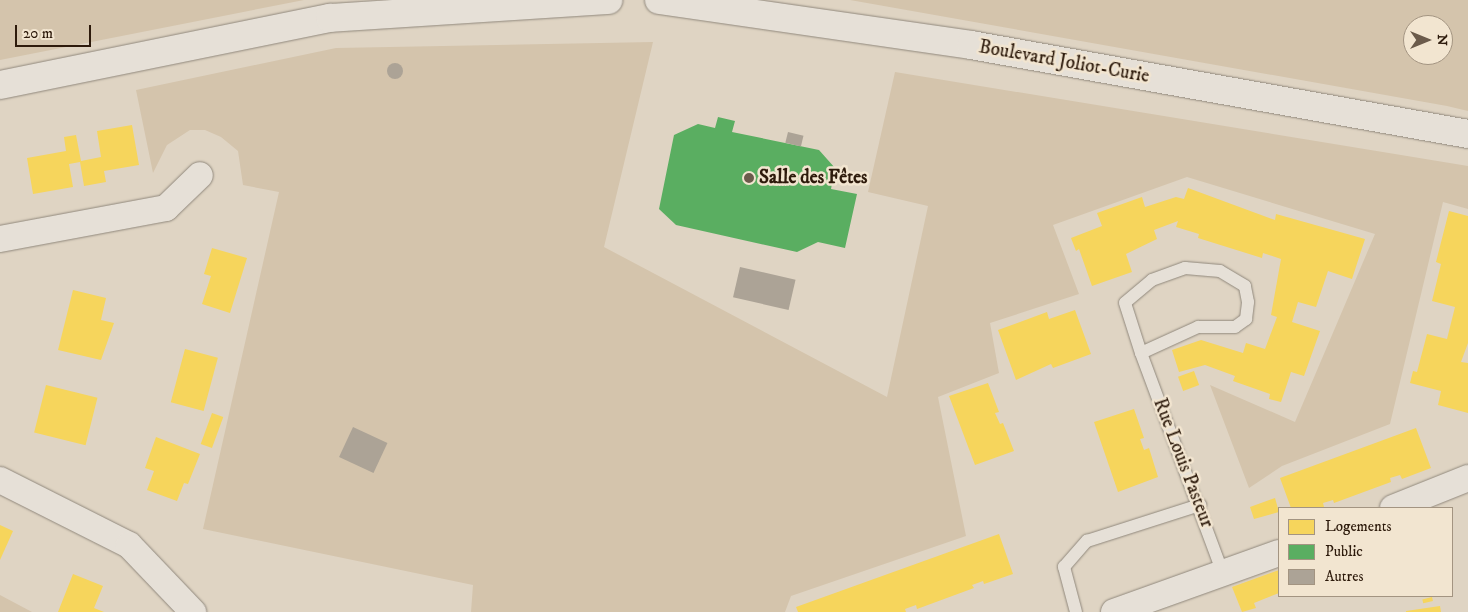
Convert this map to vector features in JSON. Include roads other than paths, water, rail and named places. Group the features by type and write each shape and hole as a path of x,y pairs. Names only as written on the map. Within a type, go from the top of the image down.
{"main road":[{"path":"0,84 330,18 524,3 608,0"},
{"name":"Boulevard Joliot-Curie","path":"670,1 971,45 1468,134"}],"street":[{"path":"0,239 166,208 200,175"},
{"path":"1396,507 1468,478"},
{"path":"0,480 129,545 193,612"},
{"path":"1114,612 1278,553"}],"lane":[{"name":"Rue Louis Pasteur","path":"1141,352 1198,327 1235,327 1246,319 1248,302 1245,286 1220,271 1185,268 1152,280 1125,303 1141,352 1200,506 1223,573"},
{"path":"1076,612 1064,567 1087,541 1200,506"}],"place":[{"name":"Salle des Fêtes","path":"749,178"}]}
